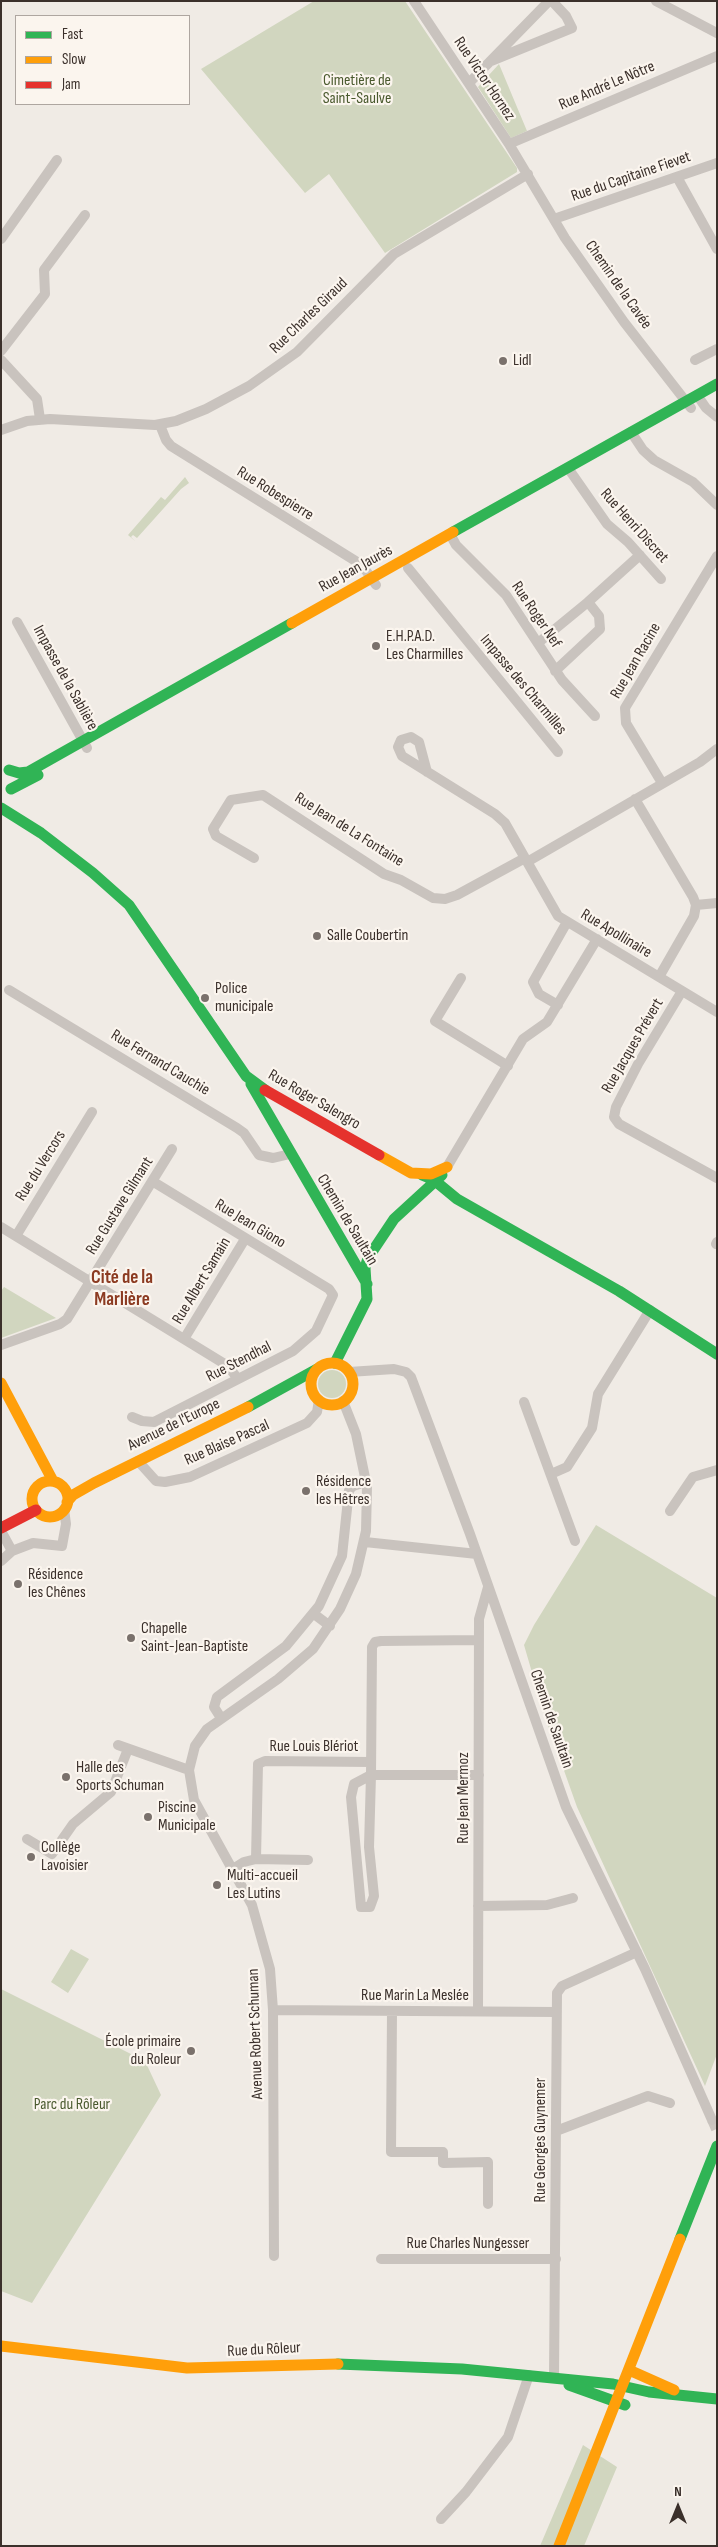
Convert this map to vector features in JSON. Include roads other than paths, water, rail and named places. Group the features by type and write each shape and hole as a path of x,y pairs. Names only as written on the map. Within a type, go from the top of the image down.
{"street":[{"name":"Rue Victor Hornez","path":"414,1 528,174"},
{"path":"469,83 491,61 551,1 566,16 572,28 491,61"},
{"path":"656,1 717,33"},
{"name":"Rue André Le Nôtre","path":"509,144 717,56"},
{"path":"1,239 57,160"},
{"name":"Rue du Capitaine Fievet","path":"554,219 717,163"},
{"name":"Chemin de la Cavée","path":"528,174 554,219 620,316 694,401 717,417"},
{"name":"Rue Charles Giraud","path":"1,430 40,419 160,425 206,409 272,371 303,346 391,257 528,174"},
{"path":"677,177 717,248"},
{"path":"1,351 44,296 46,289 44,270 85,215"},
{"path":"696,360 717,348"},
{"path":"1,360 37,399 40,419"},
{"name":"Rue Jean Jaurès","path":"7,794 85,745 634,436 694,401 717,384"},
{"name":"Rue Jean Jaurès","path":"694,401 717,393"},
{"name":"Rue Robespierre","path":"160,425 168,443 180,452 362,565 374,582"},
{"path":"634,436 654,460 693,482 717,505"},
{"name":"Rue Henri Discret","path":"570,472 607,524 640,555 661,579"},
{"name":"Rue Jean Jaurès","path":"374,582 408,568 453,538"},
{"name":"Rue Roger Nef","path":"453,538 506,595 555,671 595,716"},
{"path":"538,643 588,602 640,555"},
{"name":"Rue Jean Racine","path":"662,784 626,723 625,708 717,556"},
{"name":"Impasse des Charmilles","path":"408,568 558,752"},
{"path":"555,671 600,629 599,616 588,602"},
{"name":"Impasse de la Sablière","path":"17,622 85,745"},
{"name":"Rue Jean Jaurès","path":"5,767 28,772 85,745"},
{"name":"Rue Jean de La Fontaine","path":"254,858 216,836 213,829 231,800 263,795 384,874 401,880 433,898 445,899 457,895 526,860 662,784 717,749"},
{"path":"5,767 12,779 7,794 9,807 16,817"},
{"name":"Rue Apollinaire","path":"427,772 502,820 526,860 552,910 567,922 717,1012"},
{"path":"635,799 696,905 692,920 659,977"},
{"name":"Rue Roger Salengro","path":"1,808 94,873 128,905 246,1076 260,1088 280,1100 417,1174 437,1182"},
{"path":"696,905 717,903"},
{"path":"558,1006 540,994 533,982 567,922"},
{"path":"366,1284 365,1268 368,1258 394,1218 437,1182 523,1039 544,1025 558,1006 597,940"},
{"path":"462,978 435,1021 508,1066"},
{"name":"Rue Fernand Cauchie","path":"9,990 237,1128 244,1133 259,1155 273,1158 290,1154"},
{"name":"Rue Jacques Prévert","path":"682,991 638,1064 616,1107 614,1117 620,1124 717,1178"},
{"name":"Chemin de Saultain","path":"246,1076 366,1284 368,1295 366,1304 335,1363"},
{"path":"267,1111 272,1103 280,1100"},
{"name":"Rue du Vercors","path":"16,1236 92,1112"},
{"name":"Rue Gustave Gilmant","path":"1,1345 63,1323 172,1149"},
{"path":"412,1202 417,1190 417,1174 434,1174 447,1167"},
{"name":"Rue Jean Giono","path":"152,1182 332,1293"},
{"path":"437,1182 451,1196 604,1282 717,1354"},
{"path":"1,1227 228,1366 238,1379"},
{"name":"Rue Albert Samain","path":"184,1339 245,1239"},
{"path":"351,1257 357,1261 368,1258"},
{"name":"Rue Stendhal","path":"132,1417 154,1422 288,1355 308,1340 318,1326 332,1300 332,1293"},
{"path":"551,1474 567,1467 592,1428 598,1394 650,1310"},
{"path":"328,1363 335,1363 349,1372 352,1379 352,1389 344,1401 331,1404 317,1397 312,1381 317,1369 328,1363"},
{"name":"Avenue de l'Europe","path":"66,1506 75,1494 94,1483 269,1397 317,1369"},
{"name":"Chemin de Saultain","path":"349,1372 394,1369 406,1372 411,1377 477,1554 566,1807 637,1952 712,2120"},
{"path":"1,1383 56,1482 66,1492 66,1524 62,1546 33,1543 12,1551 1,1560"},
{"name":"Avenue de l'Europe","path":"269,1397 292,1393 317,1397"},
{"name":"Rue Blaise Pascal","path":"138,1461 156,1481 165,1482 190,1477 307,1423 317,1412 317,1397"},
{"path":"1,1399 32,1462 36,1487"},
{"path":"118,1745 189,1770 197,1742 221,1718 299,1662 330,1626 353,1582 365,1542 368,1509 366,1482 356,1434 344,1401"},
{"path":"524,1402 576,1541"},
{"path":"670,1511 693,1477 717,1470"},
{"path":"56,1482 44,1481 36,1487 31,1498 36,1510 49,1517 58,1514 66,1506"},
{"name":"Avenue de l'Europe","path":"56,1482 94,1483"},
{"path":"221,1718 214,1707 217,1697 286,1646 314,1614 332,1581 342,1556 349,1490 353,1486 366,1482"},
{"path":"12,1551 1,1529 36,1510"},
{"path":"365,1542 477,1554"},
{"name":"Rue Jean Mermoz","path":"478,2011 479,1640 480,1611 488,1587"},
{"path":"314,1614 330,1626"},
{"path":"371,1774 354,1784 351,1793 359,1905 365,1909 372,1905 374,1896 369,1847 371,1774 373,1644 381,1641 479,1640"},
{"path":"26,1839 52,1854 73,1824 111,1792 128,1749"},
{"name":"Rue Louis Blériot","path":"256,1859 258,1764 266,1762 371,1762"},
{"name":"Avenue Robert Schuman","path":"189,1770 194,1800 252,1906 261,1931 270,1969 273,2010 274,2256"},
{"name":"Rue Louis Blériot","path":"371,1774 479,1775"},
{"path":"233,1869 244,1862 256,1859 308,1860"},
{"path":"478,1906 547,1905 573,1898"},
{"name":"Rue Georges Guynemer","path":"554,2378 557,1993 562,1986 637,1952"},
{"name":"Rue Marin La Meslée","path":"273,2010 556,2012"},
{"path":"392,2010 391,2152 443,2152 443,2163 488,2162 488,2204"},
{"path":"556,2131 648,2096 670,2103"},
{"path":"568,2546 588,2502 627,2387 717,2146"},
{"name":"Rue Charles Nungesser","path":"381,2259 556,2260"},
{"name":"Rue du Rôleur","path":"1,2346 187,2368 370,2364 462,2368 717,2399"},
{"name":"Rue du Rôleur","path":"633,2372 690,2395"},
{"path":"441,2519 466,2492 505,2442 512,2429 530,2375"},
{"name":"Rue du Rôleur","path":"554,2378 621,2404"},
{"path":"559,2546 621,2404"}],"tunnel":[{"path":"712,2120 717,2131"}],"place":[{"name":"Lidl","path":"503,361"},
{"name":"E.H.P.A.D. Les Charmilles","path":"376,646"},
{"name":"Salle Coubertin","path":"317,936"},
{"name":"Police municipale","path":"205,998"},
{"name":"Résidence les Hêtres","path":"306,1491"},
{"name":"Résidence les Chênes","path":"18,1584"},
{"name":"Chapelle Saint-Jean-Baptiste","path":"131,1638"},
{"name":"Halle des Sports Schuman","path":"66,1777"},
{"name":"Piscine Municipale","path":"148,1817"},
{"name":"Collège Lavoisier","path":"31,1857"},
{"name":"Multi-accueil Les Lutins","path":"217,1885"},
{"name":"École primaire du Roleur","path":"191,2051"}],"district":[{"name":"Cité de la Marlière","path":"122,1289"}],"park label":[{"name":"Cimetière de Saint-Saulve","path":"357,90"},
{"name":"Parc du Rôleur","path":"72,2105"}]}
